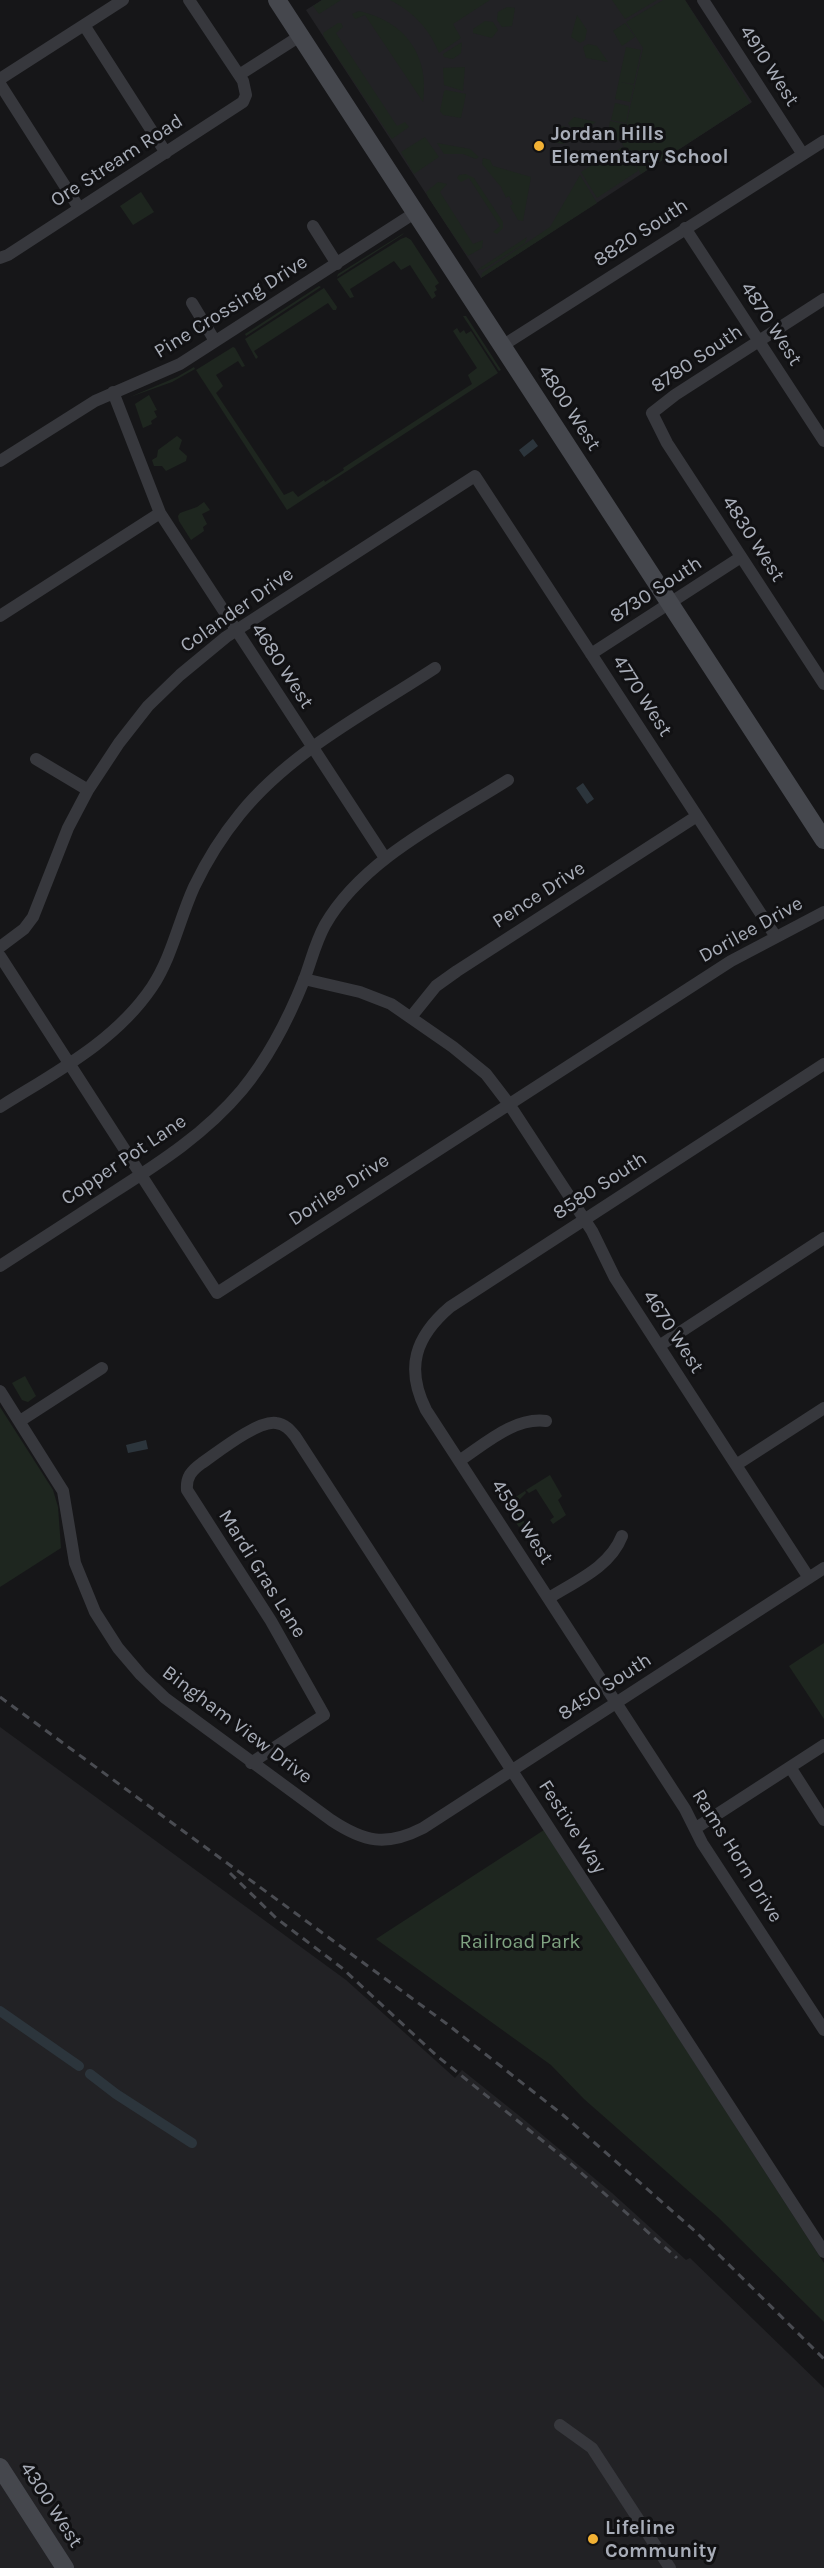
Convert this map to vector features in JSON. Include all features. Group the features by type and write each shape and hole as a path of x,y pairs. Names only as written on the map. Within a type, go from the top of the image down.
{"street":[{"path":"0,79 123,0"},
{"path":"189,0 239,75 300,36"},
{"name":"4800 West","path":"277,0 824,840"},
{"name":"4910 West","path":"703,0 801,153"},
{"path":"84,26 166,153"},
{"name":"Ore Stream Road","path":"0,258 243,102 246,90 239,75"},
{"path":"0,84 79,208"},
{"name":"8820 South","path":"502,346 801,153 824,141"},
{"name":"Pine Crossing Drive","path":"0,461 79,410 113,392 169,370 416,212"},
{"path":"313,226 337,264"},
{"name":"4870 West","path":"685,228 824,441"},
{"name":"8780 South","path":"652,413 675,395 824,299"},
{"path":"192,303 215,341"},
{"name":"4680 West","path":"113,392 159,513 385,858"},
{"name":"4830 West","path":"652,413 667,443 824,684"},
{"name":"Colander Drive","path":"0,947 24,929 33,917 68,828 88,790 119,743 148,706 197,660 236,630 475,476"},
{"name":"4770 West","path":"475,476 776,937"},
{"path":"0,616 159,513"},
{"name":"8730 South","path":"591,654 741,557"},
{"path":"0,1107 94,1047 126,1019 152,987 171,951 194,888 214,850 240,814 269,784 312,749 435,668"},
{"path":"36,759 88,790"},
{"name":"Copper Pot Lane","path":"0,1266 141,1175 198,1135 241,1092 273,1046 304,979 317,942 334,910 362,878 385,858 508,780"},
{"name":"Pence Drive","path":"411,1017 436,987 457,970 697,816"},
{"name":"Dorilee Drive","path":"0,956 217,1293 731,961 824,912"},
{"name":"4670 West","path":"304,979 374,997 411,1017 476,1065 493,1083 585,1220 599,1242 615,1278 809,1578"},
{"name":"8580 South","path":"415,1357 425,1332 450,1307 824,1064"},
{"path":"659,1346 824,1238"},
{"name":"4590 West","path":"415,1357 415,1378 419,1396 616,1703"},
{"path":"20,1421 102,1368"},
{"name":"Bingham View Drive","path":"0,1391 63,1491 75,1563 95,1611 118,1648 141,1676 165,1698 251,1763 352,1834 374,1840 392,1840 406,1836"},
{"path":"736,1465 824,1407"},
{"path":"459,1461 520,1423 533,1419 546,1421"},
{"name":"Mardi Gras Lane","path":"251,1763 324,1715 271,1621 187,1490 187,1482 194,1468 258,1426 268,1423 284,1425"},
{"name":"Festive Way","path":"284,1425 295,1436 824,2252"},
{"path":"549,1598 608,1560 617,1549 622,1536"},
{"name":"8450 South","path":"406,1836 423,1828 824,1568"},
{"name":"Rams Horn Drive","path":"616,1703 696,1828 702,1843 824,2030"},
{"path":"696,1828 824,1745"},
{"path":"790,1767 824,1820"},
{"path":"560,2425 592,2448 670,2568"},
{"name":"4300 West","path":"0,2467 65,2568"}],"shaded area":[{"name":"Jordan Hills Elementary School","path":"322,0 685,0 752,102 481,278 306,10"},
{"path":"533,439 538,446 524,457 519,450"},
{"path":"583,783 594,799 587,804 576,788"},
{"path":"146,1440 148,1449 128,1453 126,1445"},
{"path":"0,1727 346,1980 455,2078 462,2070 522,2118 612,2193 686,2260 690,2258 824,2388 824,2568 0,2568"}],"green space":[{"path":"322,0 341,0 319,14 313,6"},
{"path":"390,0 490,0 453,24 461,38 439,53 419,22"},
{"path":"612,0 657,0 625,19"},
{"path":"663,0 685,0 750,103 641,174 622,144 643,48 626,22"},
{"path":"507,7 515,8 512,26 502,27 497,20 498,12"},
{"path":"359,11 389,23 411,43 422,70 423,102 365,15 355,19 352,14"},
{"path":"577,15 587,30 585,40 580,43 571,37"},
{"path":"485,21 493,22 498,30 492,38 473,33 473,29"},
{"path":"341,23 343,27 336,33 397,126 405,122 409,127 392,139 324,37 323,33"},
{"path":"625,23 635,37 622,46 613,31"},
{"path":"462,42 461,53 453,59 444,57 443,54"},
{"path":"588,44 597,46 608,62 586,58 583,47"},
{"path":"626,47 641,50 634,84 621,82 634,85 630,102 615,99"},
{"path":"465,67 463,91 444,85 443,68"},
{"path":"446,90 466,94 461,118 443,115 440,111"},
{"path":"615,103 629,106 626,123 611,120"},
{"path":"574,117 596,122 580,133 573,131 568,123"},
{"path":"610,121 625,124 622,141 607,138"},
{"path":"564,126 569,134 568,141 563,144 553,142 556,129"},
{"path":"425,137 439,157 414,174 401,152"},
{"path":"437,143 470,149 479,157 476,159 463,154 444,154"},
{"path":"622,147 638,171 597,198 581,172"},
{"path":"483,158 490,160 493,166 531,177 523,221 518,220 510,206 513,204 509,196 506,198 501,187 482,164"},
{"path":"466,174 474,178 503,222 503,228 497,234 493,232 500,226 469,178 461,182 457,178 459,175"},
{"path":"580,175 597,203 481,278 482,273 550,227"},
{"path":"438,182 447,184 440,192 473,244 483,240 482,248 468,256 428,197 426,192"},
{"path":"141,192 154,212 133,225 120,206"},
{"path":"404,233 402,235 337,277 338,274"},
{"path":"406,237 411,240 439,283 435,286 436,296 432,299 410,265 401,270 394,261 350,289 354,297 350,298 337,279"},
{"path":"527,237 525,243 484,269 477,270"},
{"path":"319,286 321,287 246,336 245,334"},
{"path":"324,288 337,307 336,310 333,310 328,303 254,351 258,357 256,359 245,339"},
{"path":"463,316 466,316 501,370 499,371"},
{"path":"457,328 460,333 464,330 466,334 471,331 498,373 287,510 196,370 233,347 235,348 245,366 242,367 238,361 216,375 223,386 216,393 284,495 293,491 298,497 344,470 343,468 472,384 468,375 477,368 453,331"},
{"path":"194,367 195,369 172,382 130,397 177,377"},
{"path":"149,395 157,410 154,411 157,417 151,421 152,424 143,428 135,404"},
{"path":"177,436 182,440 179,449 187,456 186,461 166,471 162,466 154,466 152,460 157,457 158,450"},
{"path":"204,502 210,510 202,514 207,524 203,527 204,531 191,540 178,516"},
{"path":"25,1376 36,1396 28,1402 22,1400 12,1383"},
{"path":"0,1407 53,1490 58,1507 61,1548 0,1587"},
{"path":"550,1475 562,1496 558,1500 566,1515 553,1524 550,1520 554,1517 536,1489 529,1493 526,1490"},
{"path":"525,1491 526,1493 517,1502 524,1512 522,1519 525,1523 519,1527 503,1505"},
{"path":"824,1643 824,1719 789,1666"},
{"name":"Railroad Park","path":"544,1830 824,2263 824,2322 718,2217 584,2099 551,2065 376,1939"}],"waterway":[{"path":"0,2011 79,2066"},
{"path":"90,2074 116,2094 192,2143"}],"railway":[{"path":"0,1697 447,2024 563,2115 696,2232 824,2359"},
{"path":"230,1873 276,1918 342,1968 437,2056 569,2162 677,2258"}],"place":[{"name":"Jordan Hills Elementary School","path":"539,146"},
{"name":"Lifeline Community","path":"593,2539"}]}
